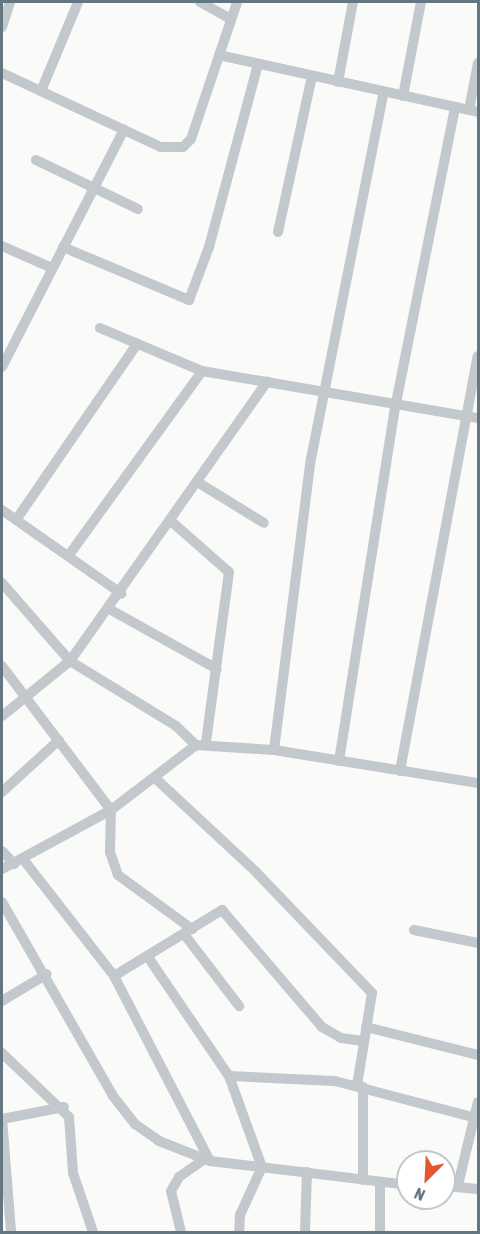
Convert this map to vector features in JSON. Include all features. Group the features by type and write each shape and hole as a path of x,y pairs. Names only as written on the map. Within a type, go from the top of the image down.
{"street":[{"path":"2,27 10,2"},
{"path":"41,91 78,2"},
{"path":"200,2 231,19"},
{"path":"2,73 161,147 183,147 191,139 237,2"},
{"path":"338,82 353,2"},
{"path":"403,96 421,2"},
{"path":"219,55 473,111 478,63"},
{"path":"63,247 189,300 209,247 258,64"},
{"path":"278,232 312,76"},
{"path":"274,750 311,459 384,92"},
{"path":"339,761 396,403 454,107"},
{"path":"2,367 124,130"},
{"path":"36,160 138,209"},
{"path":"2,246 52,268"},
{"path":"100,328 202,371 326,390 478,418"},
{"path":"16,520 137,344"},
{"path":"400,771 463,416 478,356"},
{"path":"69,555 202,371"},
{"path":"2,716 70,661 111,610 267,382"},
{"path":"199,483 264,523"},
{"path":"2,512 69,555 122,594"},
{"path":"2,869 111,810 201,744 218,669 229,573 172,522"},
{"path":"2,583 70,661 176,726 201,744 274,750 478,783"},
{"path":"111,610 218,669"},
{"path":"2,666 111,810 110,852 118,875 188,931 239,1006"},
{"path":"2,792 59,740"},
{"path":"155,778 365,983 375,998 363,1041 360,1087 363,1180"},
{"path":"2,851 18,861 114,976 208,1160"},
{"path":"2,902 47,974 78,1040 135,1124 184,1154 208,1160 396,1184"},
{"path":"114,976 222,909 322,1027 341,1038 363,1041"},
{"path":"414,930 478,943"},
{"path":"148,957 229,1076 262,1167 240,1215 238,1233"},
{"path":"2,1001 47,974"},
{"path":"366,1027 478,1054"},
{"path":"2,1053 64,1107 72,1126 78,1195 93,1233"},
{"path":"229,1076 296,1077 360,1087 472,1117"},
{"path":"478,1102 472,1117 458,1185 478,1190"},
{"path":"7,1225 2,1119 64,1107"},
{"path":"181,1233 171,1191 179,1177 208,1160"},
{"path":"304,1233 306,1172"},
{"path":"380,1183 380,1233"}]}
